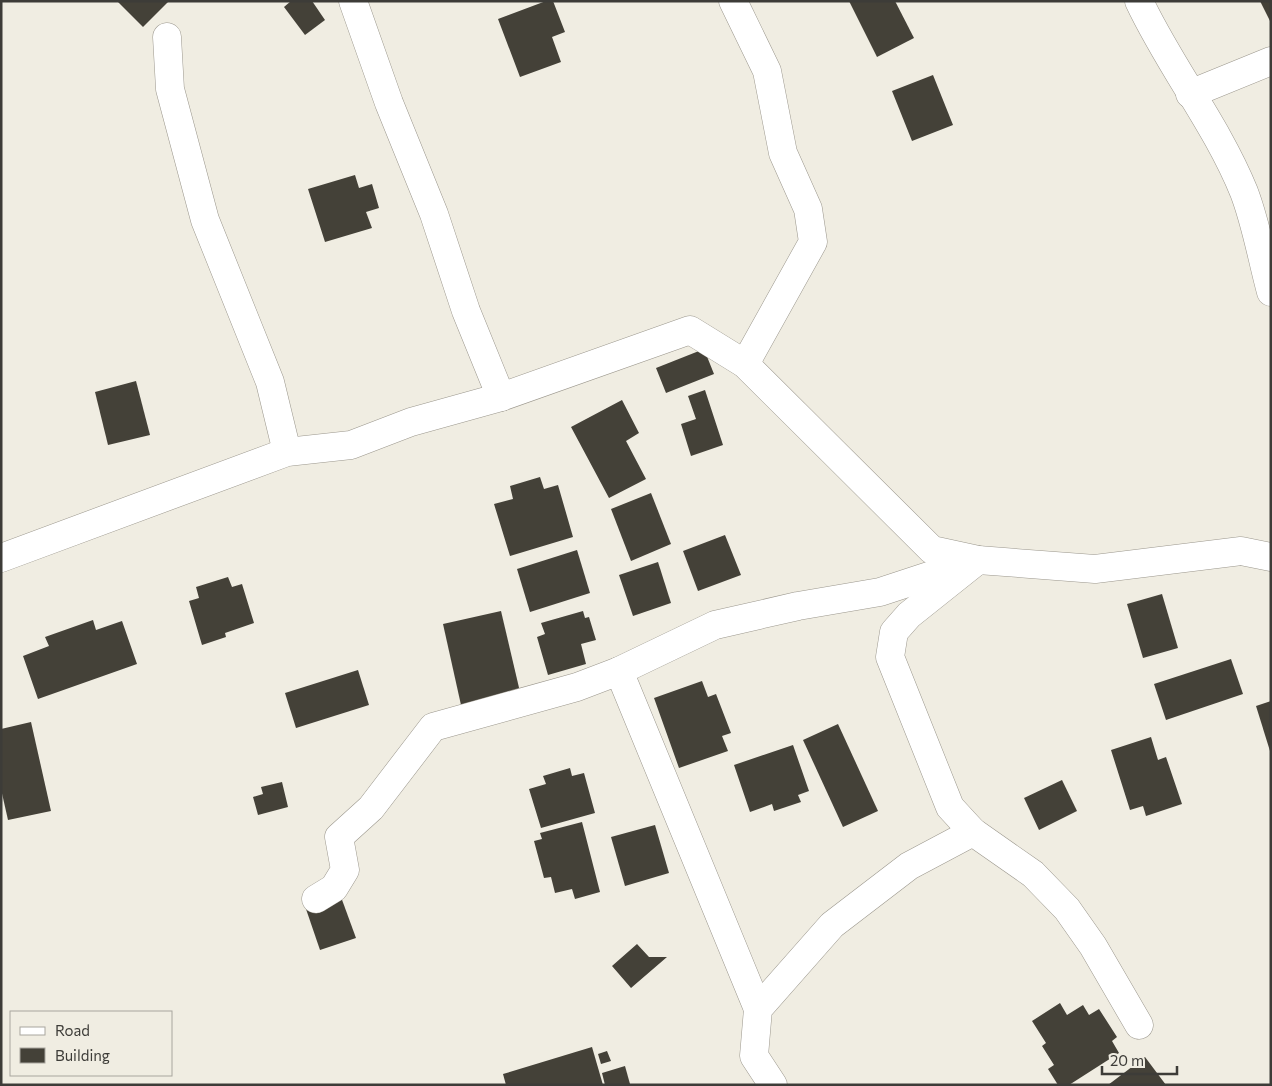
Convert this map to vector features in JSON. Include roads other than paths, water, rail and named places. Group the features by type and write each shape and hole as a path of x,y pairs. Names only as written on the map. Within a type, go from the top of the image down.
{"street":[{"path":"353,1 388,103 434,214 466,310 500,396"},
{"path":"733,1 767,71 783,153 808,209 813,242 745,364"},
{"path":"1139,1 1156,38 1217,139 1244,193 1271,292"},
{"path":"167,37 170,89 205,220 270,382 287,452"},
{"path":"1190,94 1271,61"},
{"path":"1,558 287,452 351,446 411,422 500,396 690,330 745,364 932,550 978,560 1095,569 1241,551 1271,557"},
{"path":"316,899 334,888 345,870 339,837 371,808 433,728 577,687 620,671 715,625 798,606 880,592 978,560"},
{"path":"978,560 909,615 894,632 890,657 950,807 973,832 1033,874 1068,909 1093,946 1139,1025"},
{"path":"620,671 758,1010 754,1056 773,1085"},
{"path":"758,1010 832,925 909,866 973,832"}]}
